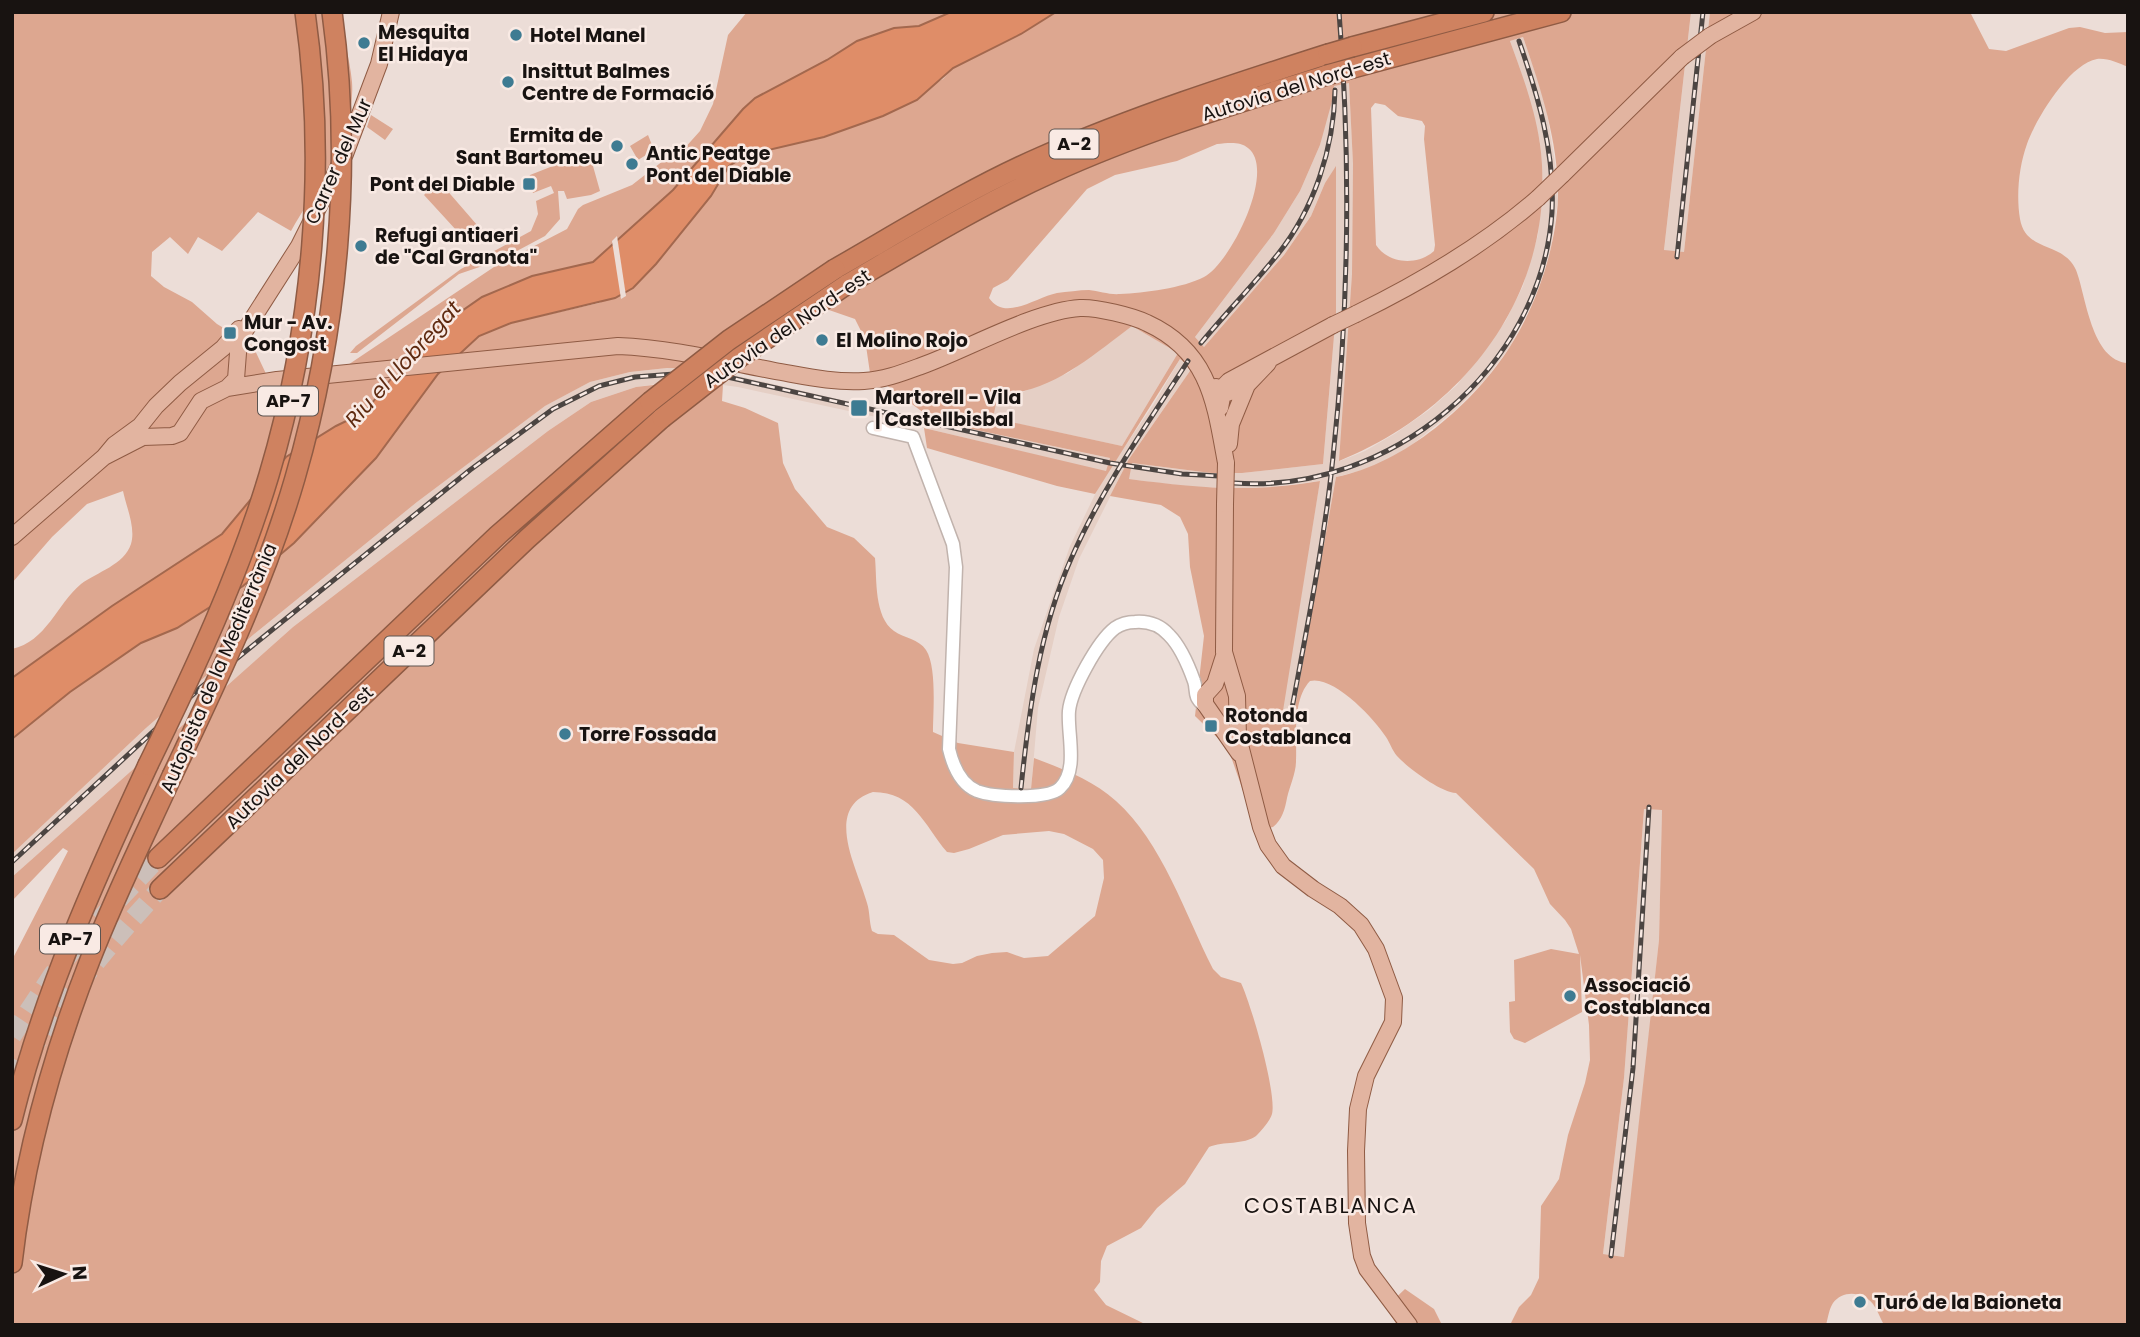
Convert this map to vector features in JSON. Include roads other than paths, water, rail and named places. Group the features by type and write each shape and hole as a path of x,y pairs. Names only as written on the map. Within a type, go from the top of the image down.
{"highway":[{"name":"Autopista de la Mediterrània","path":"12,1120 34,1038 53,983 89,893 183,694 244,549 269,475 292,381 306,301 314,190 312,80 305,12"},
{"name":"Autopista de la Mediterrània","path":"12,1263 37,1124 55,1060 89,962 244,617 270,552 294,480 320,379 336,266 341,135 331,12"},
{"name":"Autovia del Nord-est","path":"840,277 969,191 1041,157 1167,106 1328,54 1484,12"},
{"name":"Autovia del Nord-est","path":"160,889 527,538 729,340 840,277 1051,173 1174,124 1327,75 1561,12"},
{"name":"Autovia del Nord-est","path":"158,859 498,535 656,410"}],"main road":[{"name":"Carrer del Mur","path":"226,388 236,379 239,340 299,246 349,146 379,64 391,12"},
{"path":"1168,336 1184,343 1197,356 1218,390 1233,391 1243,379 1273,358 1455,260 1498,230 1562,176 1682,57 1710,36 1753,12"},
{"name":"Carrer del Mur","path":"104,457 114,445 140,426 180,383 223,348 264,302"},
{"path":"12,537 104,457 143,437 180,433 201,401 226,388 277,380 609,346 665,350 820,379 866,381 914,369 1049,315 1104,303 1126,306 1160,317 1185,334 1212,369 1222,392 1226,463 1224,652 1221,670 1205,695 1210,712 1244,761"},
{"path":"1083,308 1130,317 1152,326 1185,349 1200,368 1211,389 1224,424"},
{"path":"214,355 228,354 253,376 277,380"},
{"path":"1212,369 1243,379"},
{"path":"1224,424 1243,379"},
{"path":"152,411 153,425 163,435"},
{"path":"1224,652 1237,696 1238,737 1261,827 1273,854 1289,870 1356,920 1376,949 1393,991 1393,1023 1366,1076 1358,1109 1357,1223 1362,1256 1367,1269 1409,1325"},
{"path":"1213,685 1227,684 1234,689"},
{"path":"1210,712 1227,715 1236,706"}],"street":[{"path":"873,428 913,437 953,544 956,578 949,749 953,766 967,785 980,792 1037,796 1051,794 1062,786 1070,769 1069,708 1072,696 1100,646 1117,627 1126,623 1145,622 1162,629 1175,642 1192,678 1197,699 1210,712"},
{"path":"1192,678 1213,685"}],"water":[{"name":"Riu el Llobregat","path":"951,12 1056,12 1021,34 953,68 917,100 883,116 824,137 747,155 729,166 711,196 633,288 615,298 511,323 479,336 438,374 376,458 294,543 243,586 177,628 141,643 70,692 12,739 12,678 112,606 222,534 286,457 336,426 365,412 423,338 482,297 532,276 593,262 673,190 755,98 857,41 894,28 919,26"}],"tunnel":[{"path":"12,1036 53,974 87,933 158,858"},
{"path":"12,1080 81,981 160,889"}],"railway":[{"path":"1290,719 1325,523 1342,346 1347,179 1339,12"},
{"path":"1677,257 1703,12"},
{"path":"1234,483 1292,481 1348,468 1400,444 1447,410 1488,369 1520,322 1542,269 1552,212 1552,190 1544,125 1519,41"},
{"path":"1201,343 1278,254 1302,218 1312,198 1326,156 1335,90"},
{"path":"1021,788 1037,672 1060,586 1083,533 1111,482 1188,361"},
{"path":"12,862 199,689 470,470 553,409 599,386 635,377 687,373 723,376 1110,463 1182,474 1219,476"},
{"path":"1611,1256 1633,1068 1649,807"}],"place":[{"name":"Hotel Manel","path":"516,35"},
{"name":"Mesquita El Hidaya","path":"364,43"},
{"name":"Insittut Balmes Centre de Formació","path":"508,82"},
{"name":"Ermita de Sant Bartomeu","path":"617,146"},
{"name":"Antic Peatge Pont del Diable","path":"632,164"},
{"name":"Pont del Diable","path":"529,184"},
{"name":"Refugi antiaeri de \"Cal Granota\"","path":"361,246"},
{"name":"Mur - Av. Congost","path":"230,333"},
{"name":"El Molino Rojo","path":"822,340"},
{"name":"Martorell - Vila | Castellbisbal","path":"859,408"},
{"name":"Rotonda Costablanca","path":"1211,726"},
{"name":"Torre Fossada","path":"565,734"},
{"name":"Associació Costablanca","path":"1570,996"},
{"name":"Turó de la Baioneta","path":"1860,1302"}],"district":[{"name":"COSTABLANCA","path":"1331,1206"}]}
